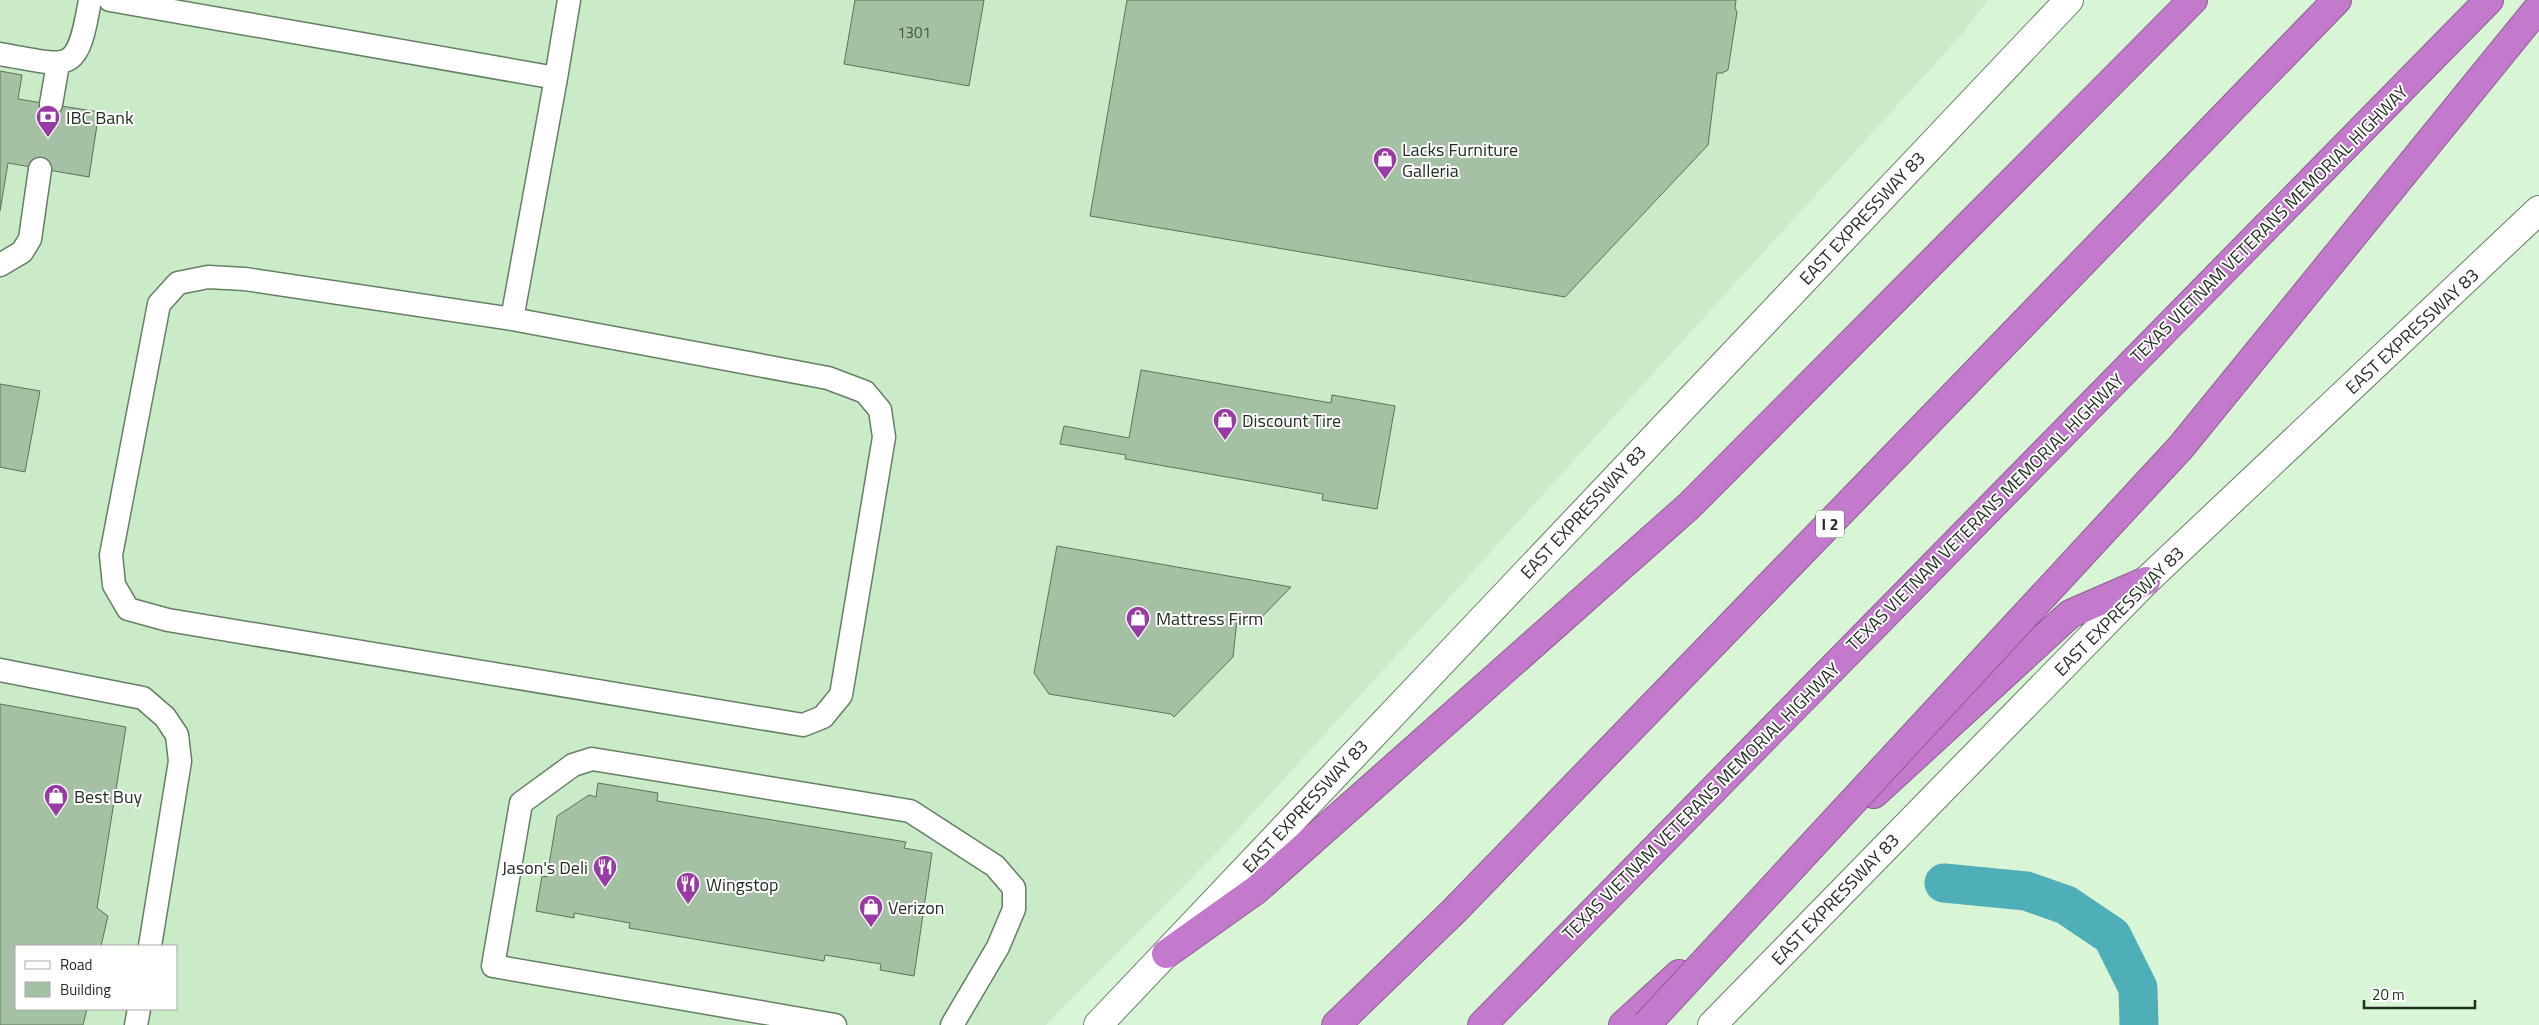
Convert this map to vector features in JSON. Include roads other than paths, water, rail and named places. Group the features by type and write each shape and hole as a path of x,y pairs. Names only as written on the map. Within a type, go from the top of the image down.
{"highway":[{"path":"1166,954 1256,890 1689,506 2193,0"},
{"name":"TEXAS VIETNAM VETERANS MEMORIAL HIGHWAY","path":"1482,1025 2489,0"},
{"path":"1646,1025 2181,447 2539,7"},
{"name":"I 2","path":"1336,1025 1454,911 2328,9"},
{"path":"1623,1025 2070,614 2146,581"}],"main road":[{"path":"2036,34 2050,0"},
{"name":"EAST EXPRESSWAY 83","path":"1098,1025 2069,0"},
{"name":"EAST EXPRESSWAY 83","path":"1712,1025 2146,581 2539,210"}],"lane":[{"path":"0,54 58,64 70,60 79,48 90,0"},
{"path":"110,0 556,78"},
{"path":"512,319 569,0"},
{"path":"52,104 58,64"},
{"path":"0,265 22,252 30,239 40,169"},
{"path":"208,277 245,279 512,319 828,378 865,392 880,410 884,437 841,695 823,717 803,725 168,620 128,609 114,585 111,555 159,304 178,283 208,277"},
{"path":"0,670 143,698 165,717 177,735 180,761 150,945"},
{"path":"835,1025 493,966 521,803 573,765 592,760 910,811 994,866 1014,888 1014,909 998,947 952,1025"},
{"path":"136,1025 139,1010"}],"waterway":[{"path":"1944,883 2026,891 2066,905 2112,936 2138,988 2139,1025"}],"place":[{"name":"IBC Bank","path":"48,138"},
{"name":"Lacks Furniture Galleria","path":"1385,180"},
{"name":"Discount Tire","path":"1225,441"},
{"name":"Mattress Firm","path":"1138,639"},
{"name":"Best Buy","path":"56,817"},
{"name":"Jason's Deli","path":"605,888"},
{"name":"Wingstop","path":"688,905"},
{"name":"Verizon","path":"871,928"}]}
